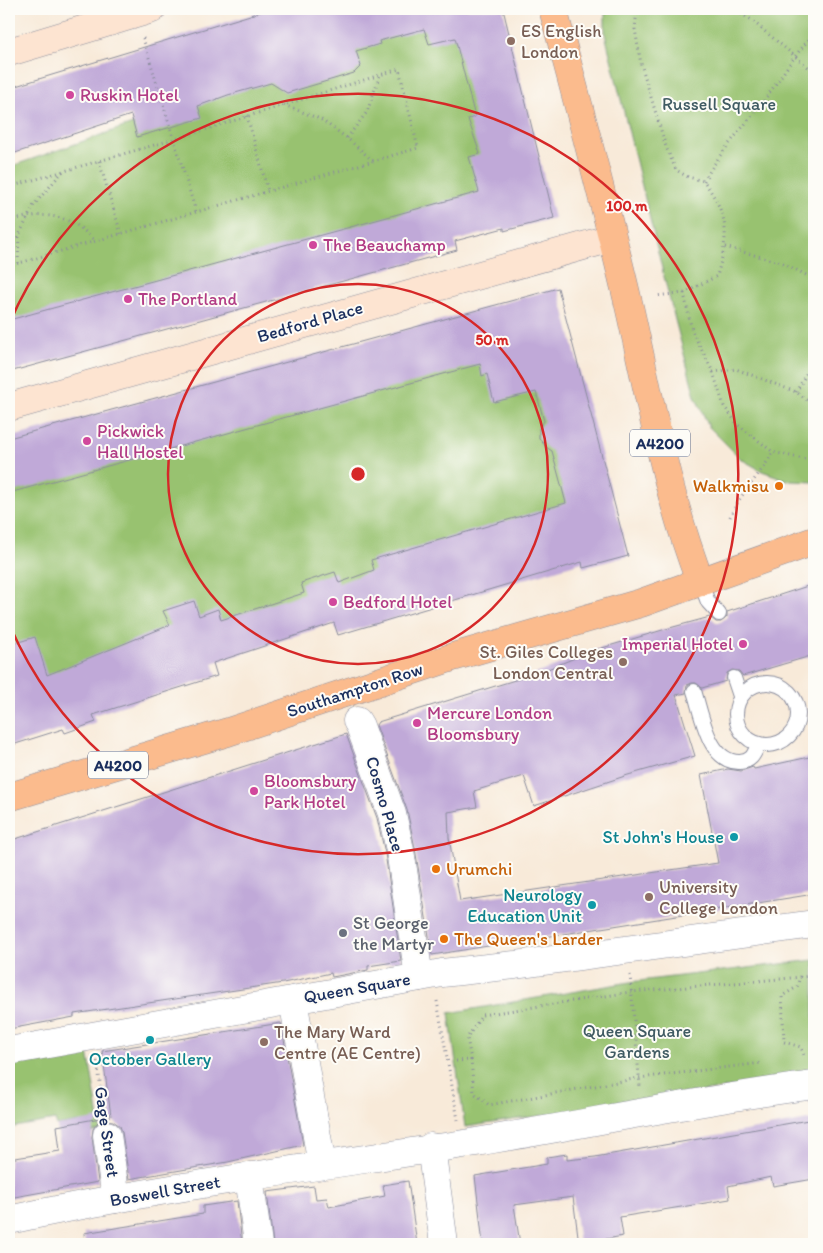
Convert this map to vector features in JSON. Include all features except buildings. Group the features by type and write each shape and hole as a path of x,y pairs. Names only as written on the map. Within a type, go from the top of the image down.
{"main road":[{"name":"A4200","path":"553,9 612,238 673,500 687,548 700,581 814,541"},
{"name":"Southampton Row","path":"9,797 228,732 444,660 641,603 700,581"}],"street":[{"path":"9,52 144,11"},
{"name":"Bedford Place","path":"9,407 612,238"},
{"name":"Cosmo Place","path":"357,721 392,814 400,850 419,977"},
{"name":"Queen Square","path":"322,1165 292,1000 419,977 814,924"},
{"path":"9,1051 292,1000"},
{"path":"322,1165 431,1147 468,1143 814,1085"},
{"name":"Gage Street","path":"107,1135 116,1199"},
{"path":"431,1147 444,1244"},
{"name":"Boswell Street","path":"9,1220 116,1199 322,1165"},
{"path":"249,1176 258,1244"}],"lane":[{"path":"700,581 708,602 719,614"},
{"path":"734,678 740,696 735,715 737,725 749,740 758,744 779,743 788,738 798,719 798,708 791,694 778,685 758,684 740,696"},
{"path":"694,691 715,750 725,758 735,762 746,762 752,757 758,744"}],"path":[{"path":"637,9 635,29 642,64 666,147 676,170 688,177 704,181 720,205 725,228 725,247 717,276 684,293 656,296"},
{"path":"732,9 750,19 814,72"},
{"path":"144,11 174,139 196,212"},
{"path":"704,181 716,159 765,98 794,54 814,34"},
{"path":"9,187 174,139 399,69 418,148 9,266"},
{"path":"347,138 367,112 380,75"},
{"path":"284,105 320,119 347,138 374,161"},
{"path":"247,116 268,191"},
{"path":"99,161 121,234"},
{"path":"18,263 19,235 34,205 63,171"},
{"path":"9,221 29,215 51,216 69,220 83,228 95,241"},
{"path":"725,247 783,263 814,279"},
{"path":"684,293 692,331 712,372 724,406 738,426 773,452 803,459 814,457"},
{"path":"796,392 814,360"},
{"path":"712,372 736,369 796,392 814,405"},
{"path":"730,517 737,500 762,472 773,452"},
{"path":"628,949 639,1078 644,1114"},
{"path":"795,1059 805,1058 801,1047 784,1042 782,996 797,987 800,976"},
{"path":"766,1063 639,1078 489,1105 474,1094 467,1038 482,1015 631,992 814,976"},
{"path":"419,977 420,985 434,988 460,1127 468,1143"},
{"name":"Gage Street","path":"94,1035 107,1135"},
{"path":"456,1061 471,1060"}],"green space":[{"path":"463,9 468,9 517,203 9,340 9,167"},
{"name":"Russell Square","path":"605,9 814,9 814,482 790,481 762,471 741,459 709,427 695,396 605,34"},
{"path":"515,334 544,345 578,511 9,700 9,473"},
{"name":"Queen Square Gardens","path":"814,960 814,1075 465,1127 449,1013 630,982"},
{"path":"88,1051 101,1131 81,1134 79,1122 57,1126 55,1120 9,1128 9,1063"}],"place":[{"name":"ES English London","path":"511,41"},
{"name":"Ruskin Hotel","path":"70,95"},
{"name":"The Beauchamp","path":"313,245"},
{"name":"The Portland","path":"128,299"},
{"name":"Pickwick Hall Hostel","path":"87,441"},
{"name":"Walkmisu","path":"779,486"},
{"name":"Bedford Hotel","path":"333,602"},
{"name":"Imperial Hotel","path":"743,644"},
{"name":"St. Giles Colleges London Central","path":"623,662"},
{"name":"Mercure London Bloomsbury","path":"417,723"},
{"name":"Bloomsbury Park Hotel","path":"254,791"},
{"name":"St John's House","path":"734,837"},
{"name":"Urumchi","path":"436,869"},
{"name":"University College London","path":"649,897"},
{"name":"Neurology Education Unit","path":"592,905"},
{"name":"St George the Martyr","path":"343,933"},
{"name":"The Queen's Larder","path":"444,939"},
{"name":"October Gallery","path":"150,1040"},
{"name":"The Mary Ward Centre (AE Centre)","path":"264,1042"}]}
